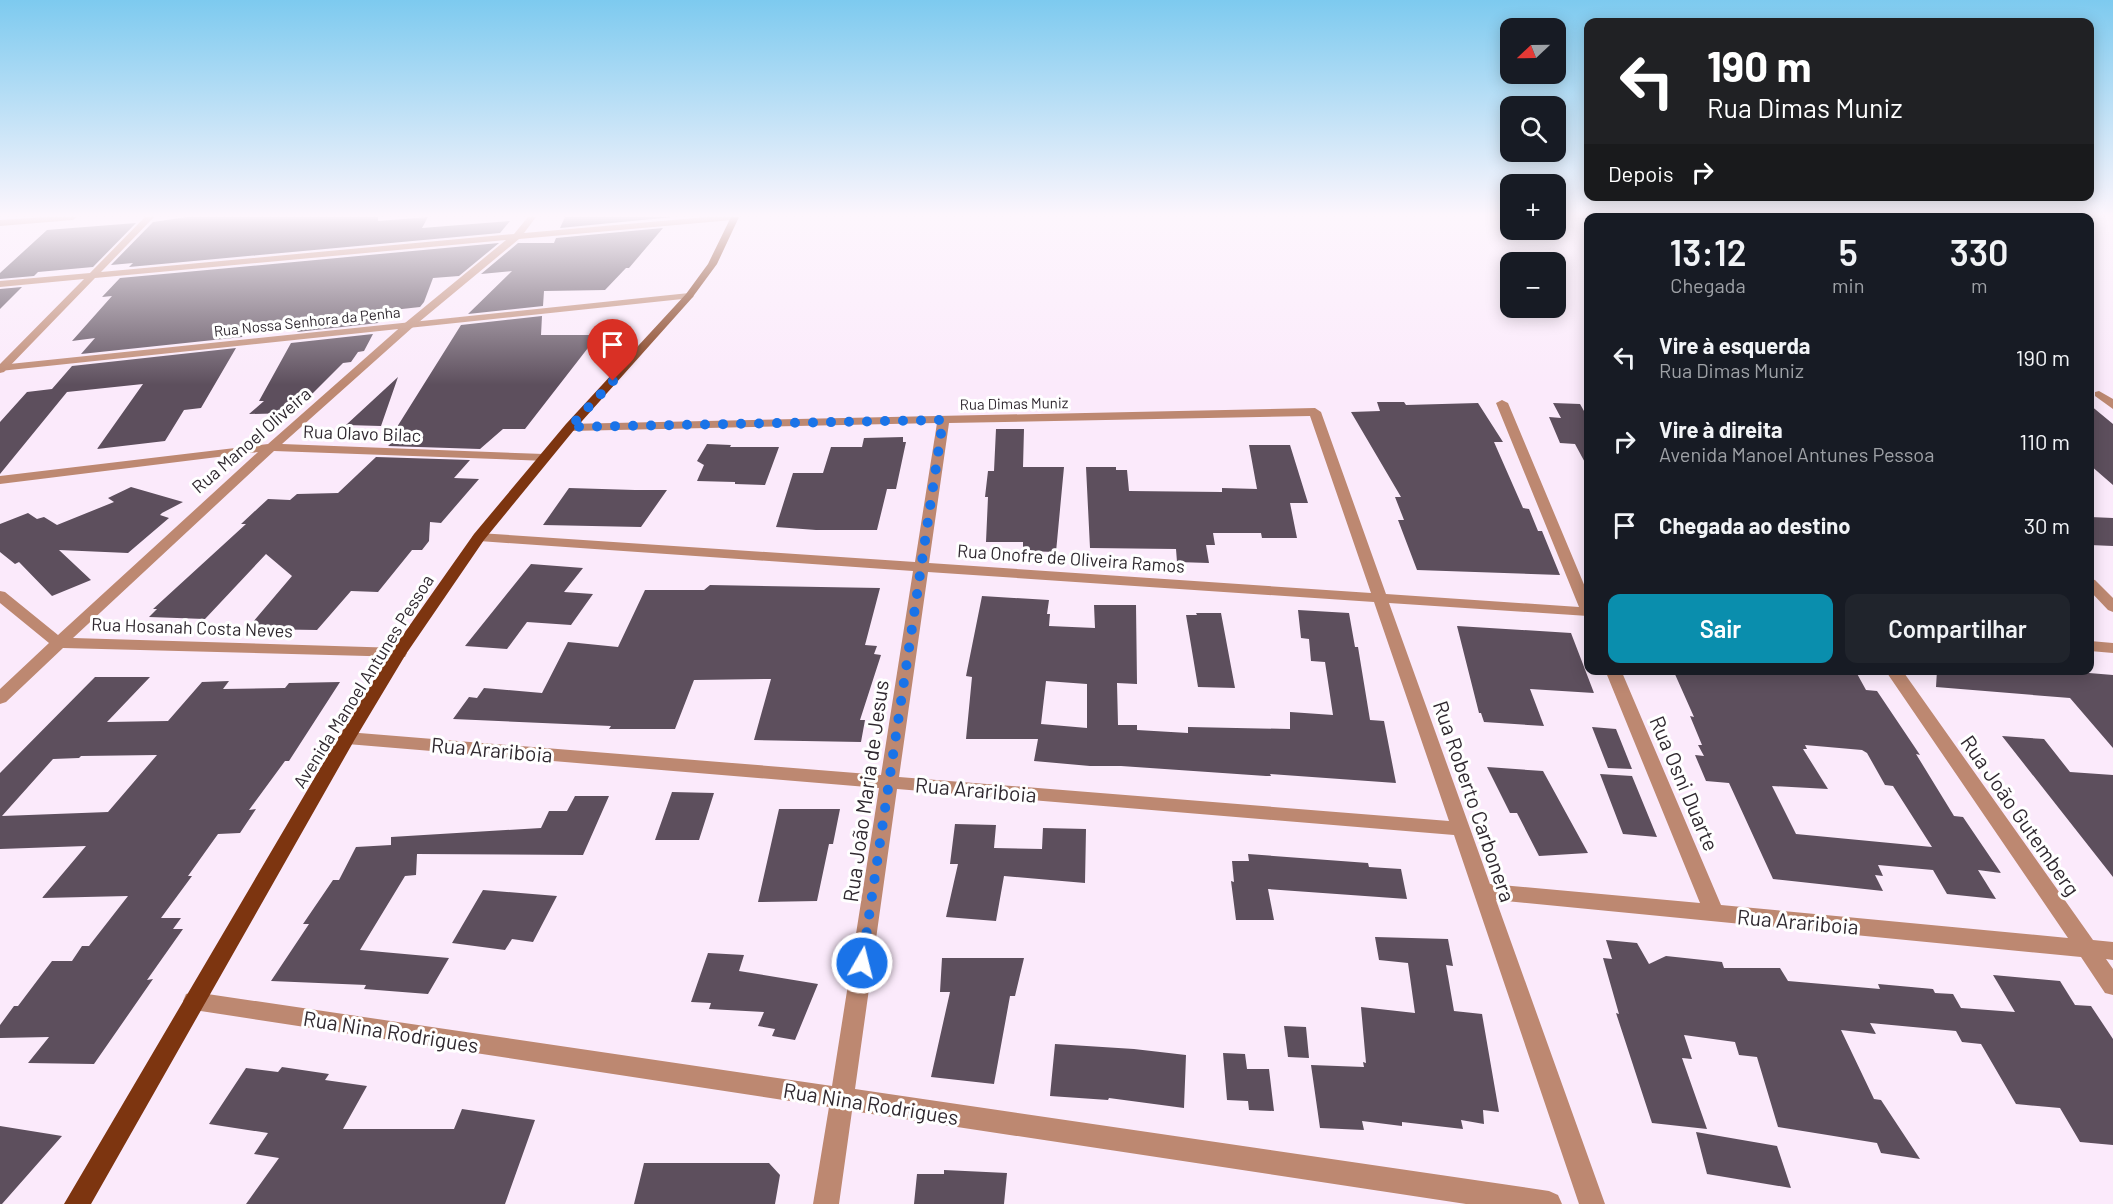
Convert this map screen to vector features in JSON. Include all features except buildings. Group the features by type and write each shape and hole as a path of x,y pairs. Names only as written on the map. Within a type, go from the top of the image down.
{"main road":[{"name":"Avenida Manoel Antunes Pessoa","path":"77,1204 347,738 399,653 479,537 570,427 689,296 705,273"}],"street":[{"path":"0,284 113,273"},
{"name":"Rua Manoel Oliveira","path":"0,698 182,526 472,273"},
{"path":"1,369 93,275"},
{"name":"Rua Nossa Senhora da Penha","path":"1,369 689,296"},
{"path":"2099,394 2113,405"},
{"path":"1502,403 1584,602"},
{"name":"Rua Dimas Muniz","path":"570,427 1315,412"},
{"name":"Rua Roberto Carbonera","path":"1315,412 1592,1204"},
{"name":"Rua João Maria de Jesus","path":"826,1204 943,420"},
{"name":"Rua Olavo Bilac","path":"0,480 271,447 544,458"},
{"name":"Rua Onofre de Oliveira Ramos","path":"479,537 1584,612"},
{"path":"2094,587 2113,607"},
{"path":"0,595 58,643"},
{"name":"Rua Hosanah Costa Neves","path":"58,643 399,653"},
{"path":"2094,646 2113,648"},
{"name":"Rua Osni Duarte","path":"1615,675 1714,913"},
{"name":"Rua João Gutemberg","path":"1896,675 2113,986"},
{"name":"Rua Arariboia","path":"347,738 1461,829"},
{"name":"Rua Arariboia","path":"1483,891 2113,951"},
{"name":"Rua Nina Rodrigues","path":"194,1001 1549,1204"}],"route":[{"path":"613,381 570,427 943,420 862,963"}]}
